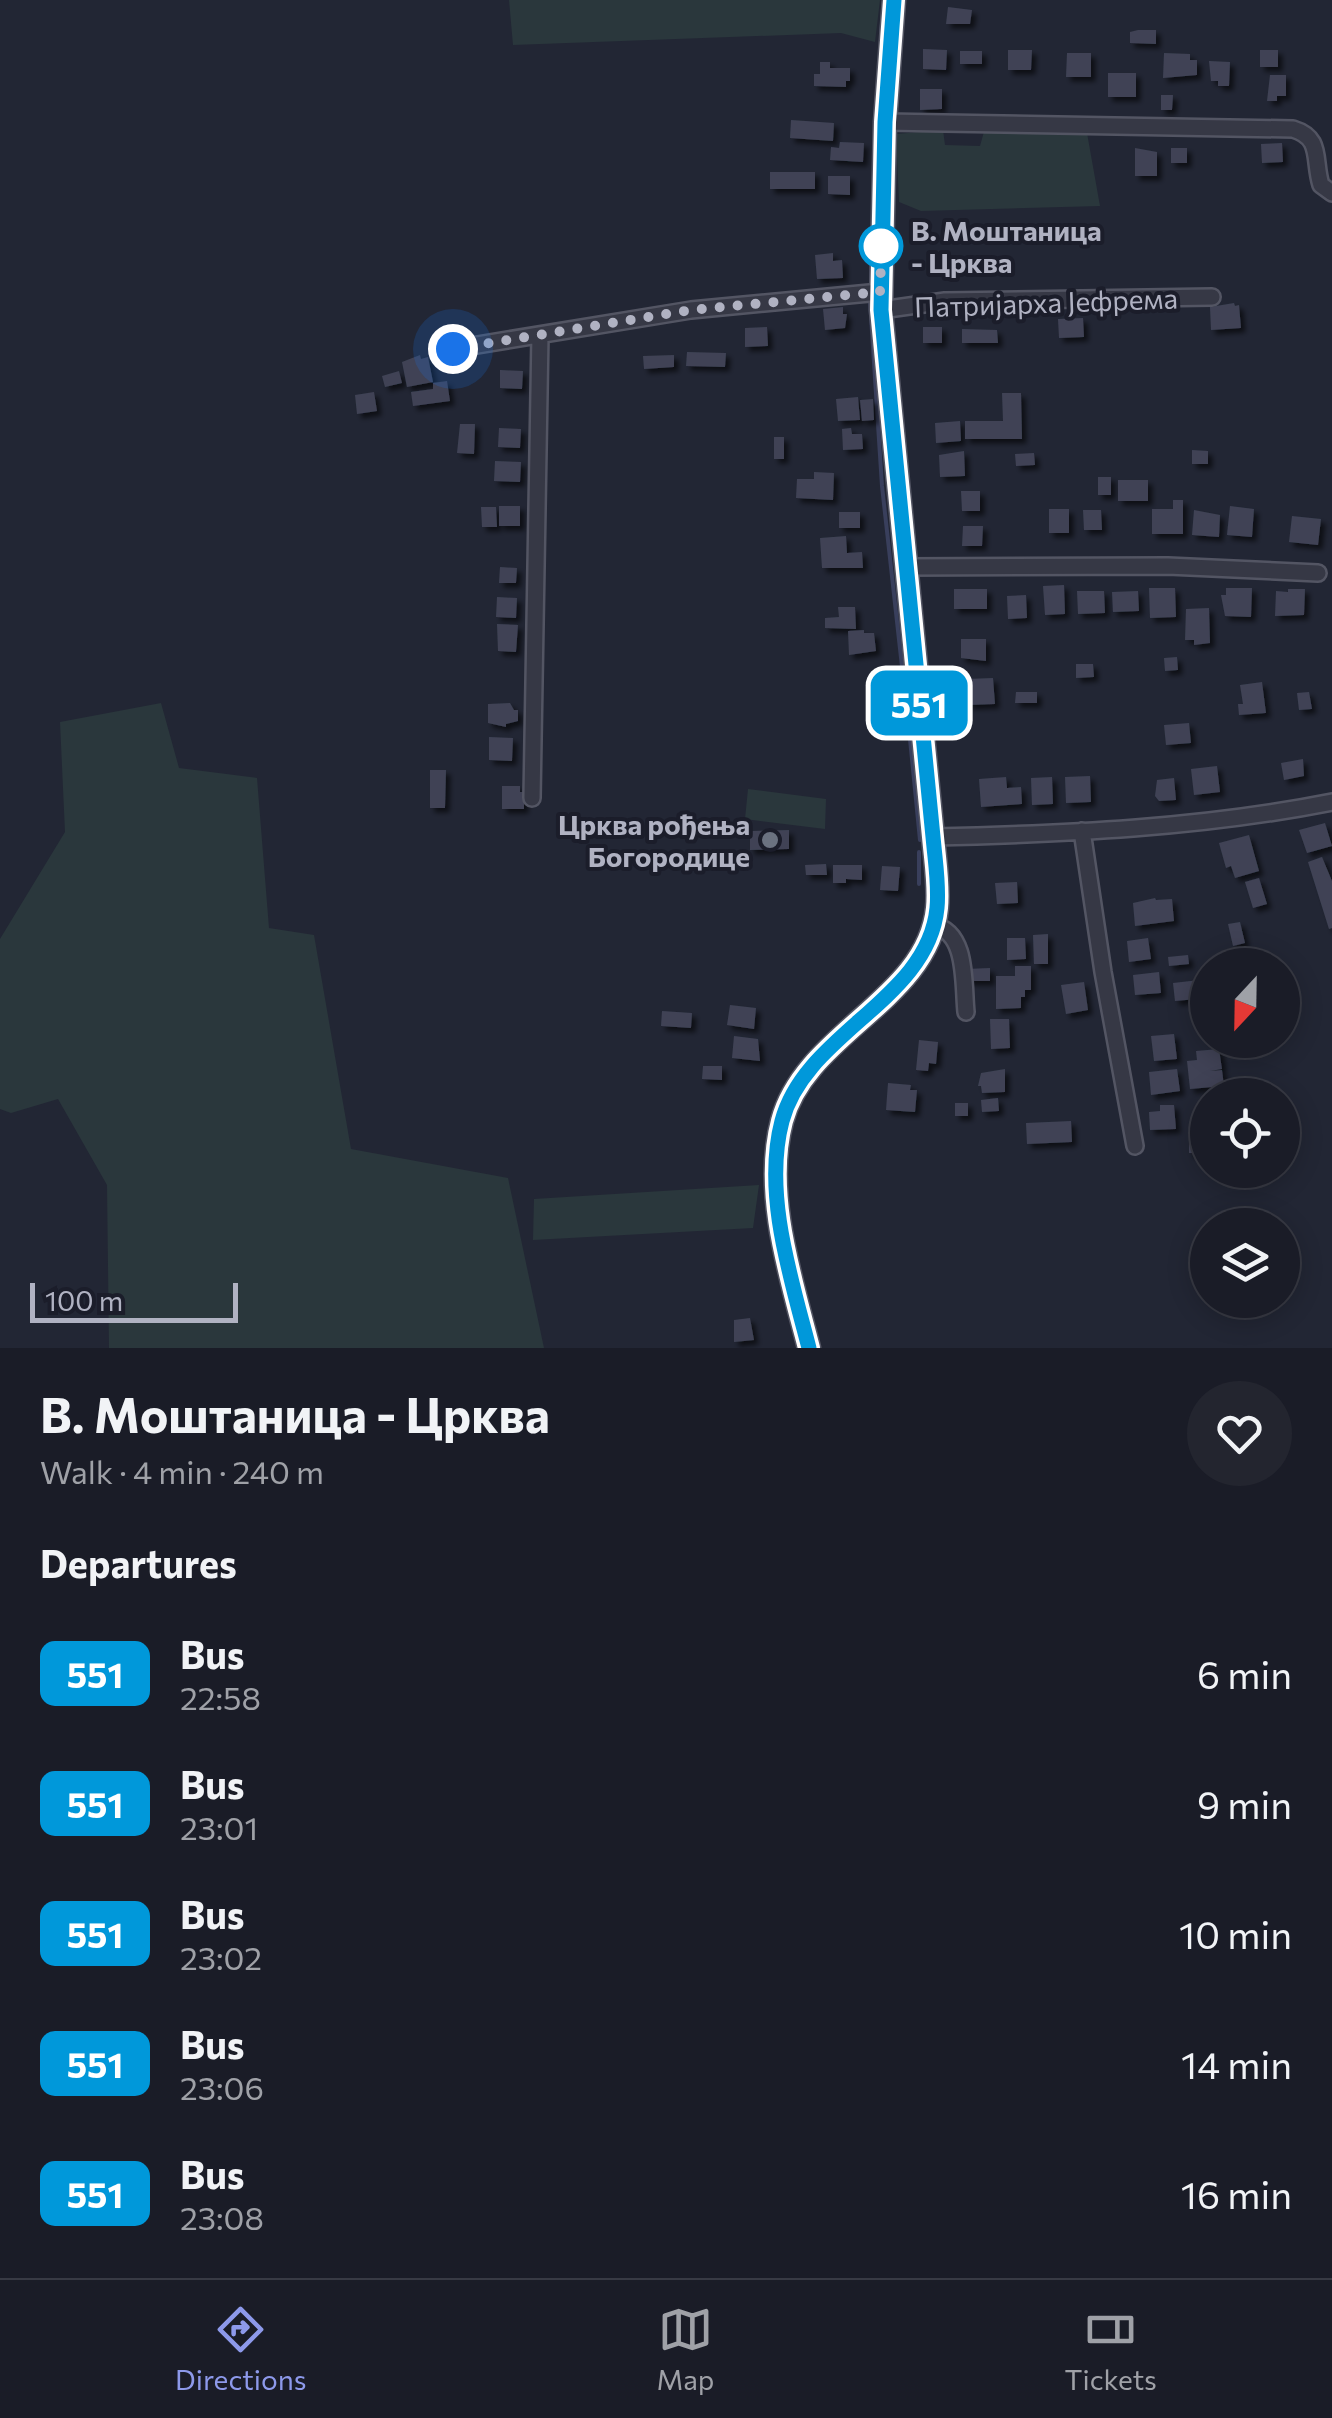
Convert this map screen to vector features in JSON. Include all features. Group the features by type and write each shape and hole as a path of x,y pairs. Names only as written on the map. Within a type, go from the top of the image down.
{"street":[{"path":"809,1348 780,1214 777,1159 782,1122 807,1070 898,982 926,944 937,909 881,301 885,122 894,0"},
{"path":"885,122 1293,129 1305,132 1314,142 1326,189"},
{"name":"Патријарха Јефрема","path":"453,349 691,310 881,301 1212,297"},
{"path":"532,798 540,335"},
{"path":"906,567 1168,566 1318,573"},
{"path":"933,836 1082,831 1260,814 1332,802"},
{"path":"1082,831 1135,1146"},
{"path":"933,925 948,930 956,940 966,1012"}],"shaded area":[{"path":"509,0 880,0 875,42 841,33 513,45"},
{"path":"985,128 1087,133 1100,206 921,211 899,202 896,134 943,130 945,145 980,146"},
{"path":"161,703 179,768 257,778 269,928 314,935 351,1149 508,1178 544,1348 109,1348 107,1185 58,1099 11,1113 0,1109 0,939 65,832 60,722"},
{"path":"748,789 826,799 825,829 745,819"},
{"path":"759,1185 753,1228 533,1240 534,1199"}],"building":[{"path":"948,7 972,10 970,24 946,24"},
{"path":"1156,30 1156,44 1130,43 1130,32"},
{"path":"923,49 947,50 946,70 923,69"},
{"path":"1008,50 1032,50 1031,70 1008,70"},
{"path":"1260,50 1278,50 1278,67 1260,67"},
{"path":"960,51 982,51 982,64 960,64"},
{"path":"1067,53 1091,53 1091,77 1066,77"},
{"path":"1164,53 1190,54 1190,60 1197,60 1197,75 1163,78"},
{"path":"1209,61 1230,62 1229,86 1211,81"},
{"path":"820,62 830,62 830,68 850,68 846,87 814,86"},
{"path":"1108,73 1136,73 1136,97 1108,97"},
{"path":"1270,75 1286,75 1286,96 1277,96 1277,101 1267,101"},
{"path":"920,89 942,89 942,109 920,110"},
{"path":"1161,95 1173,95 1172,110 1161,110"},
{"path":"791,120 834,123 833,141 790,138"},
{"path":"840,142 864,143 863,162 830,160 831,147 839,148"},
{"path":"1282,143 1283,162 1262,163 1261,144"},
{"path":"1135,148 1157,152 1157,176 1135,176"},
{"path":"1171,148 1187,148 1187,163 1171,163"},
{"path":"770,172 815,172 815,189 770,189"},
{"path":"828,176 850,176 850,195 828,194"},
{"path":"833,253 833,261 842,260 843,278 817,279 815,255"},
{"path":"1239,305 1241,328 1211,330 1210,307"},
{"path":"843,307 843,314 847,314 845,328 825,330 823,309"},
{"path":"1083,318 1084,337 1059,338 1058,319"},
{"path":"767,327 768,346 745,347 745,328"},
{"path":"923,327 942,327 942,343 923,343"},
{"path":"962,329 997,330 998,343 962,343"},
{"path":"687,352 726,353 725,367 686,366"},
{"path":"420,355 421,359 428,357 433,382 407,387 402,362"},
{"path":"674,355 674,367 644,369 643,356"},
{"path":"500,370 523,371 522,389 500,388"},
{"path":"399,371 402,383 385,387 382,376"},
{"path":"447,381 450,401 413,406 411,392 433,389 433,383"},
{"path":"374,392 377,411 357,414 355,395"},
{"path":"1002,393 1021,393 1022,439 965,439 965,421 1003,421"},
{"path":"858,397 860,420 838,421 836,399"},
{"path":"873,399 874,420 862,421 860,400"},
{"path":"960,421 961,441 936,443 935,423"},
{"path":"460,424 475,424 474,454 457,453"},
{"path":"499,428 521,429 520,448 498,447"},
{"path":"851,428 852,434 862,434 863,449 843,450 842,429"},
{"path":"774,437 784,437 784,459 774,459"},
{"path":"1192,450 1208,451 1208,464 1192,464"},
{"path":"964,451 965,476 940,477 939,455"},
{"path":"1034,453 1035,465 1016,466 1015,454"},
{"path":"495,461 521,462 520,482 494,481"},
{"path":"814,472 834,473 833,500 796,498 797,479 814,479"},
{"path":"1098,477 1111,477 1111,495 1098,495"},
{"path":"1118,480 1148,480 1148,501 1118,501"},
{"path":"961,491 980,491 980,511 962,511"},
{"path":"1173,500 1183,500 1183,534 1152,534 1152,509 1173,509"},
{"path":"499,506 520,506 520,526 499,526"},
{"path":"1230,506 1254,509 1252,537 1227,535"},
{"path":"481,507 496,507 497,527 482,527"},
{"path":"1049,509 1069,509 1069,533 1049,533"},
{"path":"1083,510 1101,510 1102,530 1084,530"},
{"path":"1194,510 1220,515 1219,537 1192,535"},
{"path":"839,512 860,512 860,528 839,528"},
{"path":"1292,516 1321,519 1318,545 1289,542"},
{"path":"963,526 983,526 982,546 962,546"},
{"path":"846,536 847,553 862,552 863,568 822,568 820,538"},
{"path":"500,567 517,568 516,583 499,583"},
{"path":"1064,585 1065,614 1045,615 1043,586"},
{"path":"1149,588 1175,588 1176,617 1150,618"},
{"path":"1226,588 1252,588 1251,617 1225,616 1221,595 1226,595"},
{"path":"954,589 987,589 987,609 954,609"},
{"path":"1305,589 1304,615 1275,616 1276,591"},
{"path":"1077,591 1104,591 1105,613 1078,614"},
{"path":"1138,591 1139,611 1113,612 1112,592"},
{"path":"1026,595 1027,618 1008,619 1007,596"},
{"path":"497,597 517,598 516,618 496,617"},
{"path":"838,607 855,607 856,629 825,628 825,618 839,617"},
{"path":"1209,608 1210,643 1194,645 1194,640 1185,640 1186,609"},
{"path":"497,624 518,625 516,652 498,651"},
{"path":"848,631 874,633 876,651 849,655"},
{"path":"961,639 986,639 986,661 961,658"},
{"path":"1177,657 1178,670 1165,671 1164,658"},
{"path":"1076,664 1093,664 1094,677 1076,678"},
{"path":"993,678 995,704 968,705 967,679"},
{"path":"1262,682 1266,713 1239,715 1238,704 1243,704 1240,685"},
{"path":"874,683 895,685 889,711 877,709 878,700 872,700"},
{"path":"1016,692 1037,692 1037,703 1015,703"},
{"path":"1309,692 1312,709 1299,710 1297,693"},
{"path":"510,703 518,710 518,721 506,727 488,723 488,704"},
{"path":"1189,723 1191,743 1166,745 1164,725"},
{"path":"489,737 513,738 512,761 489,760"},
{"path":"1303,759 1304,776 1284,780 1281,763"},
{"path":"1217,766 1220,792 1194,795 1191,769"},
{"path":"430,770 446,770 445,808 430,808"},
{"path":"1090,776 1091,802 1066,803 1065,777"},
{"path":"1006,777 1007,788 1021,787 1022,804 981,807 979,779"},
{"path":"1052,777 1053,804 1032,805 1031,778"},
{"path":"1174,778 1176,800 1159,801 1155,796 1157,780"},
{"path":"502,786 520,786 524,809 502,809"},
{"path":"1325,823 1332,846 1307,853 1299,830"},
{"name":"Црква рођења Богородице","path":"789,830 789,849 750,850 750,831"},
{"path":"1249,835 1259,871 1235,878 1231,866 1226,868 1219,843"},
{"path":"1322,857 1332,881 1329,929 1308,862"},
{"path":"826,864 827,875 806,875 805,865"},
{"path":"833,865 862,865 862,880 833,883"},
{"path":"882,866 900,867 898,891 880,890"},
{"path":"1259,878 1267,904 1253,908 1245,882"},
{"path":"1017,882 1018,903 997,904 995,883"},
{"path":"1172,899 1174,921 1135,926 1133,903"},
{"path":"1240,922 1245,943 1233,946 1228,924"},
{"path":"1048,934 1048,964 1034,964 1033,935"},
{"path":"1007,938 1025,938 1026,959 1007,960"},
{"path":"1148,938 1151,959 1129,962 1127,941"},
{"path":"1188,955 1189,964 1169,966 1168,957"},
{"path":"1015,966 1031,966 1031,990 1025,990 1025,997 1021,997 1021,1008 996,1009 996,976 1015,976"},
{"path":"990,968 990,981 967,981 966,969"},
{"path":"1159,972 1161,993 1135,995 1133,975"},
{"path":"1190,981 1190,1000 1175,1001 1173,983"},
{"path":"1084,982 1088,1010 1066,1014 1061,985"},
{"path":"730,1005 756,1008 754,1029 727,1025"},
{"path":"662,1011 692,1013 691,1028 661,1026"},
{"path":"990,1019 1009,1019 1010,1048 991,1049"},
{"path":"1174,1034 1177,1059 1154,1061 1151,1036"},
{"path":"734,1036 758,1039 760,1061 732,1058"},
{"path":"919,1040 938,1042 936,1064 929,1063 928,1071 916,1070"},
{"path":"1220,1058 1222,1069 1210,1071 1222,1070 1223,1078 1190,1078 1190,1089 1187,1061"},
{"path":"703,1066 722,1066 722,1080 702,1079"},
{"path":"1005,1069 1005,1092 982,1093 978,1086 981,1073"},
{"path":"1177,1069 1180,1091 1151,1095 1149,1072"},
{"path":"888,1083 911,1085 910,1090 917,1090 915,1112 886,1110"},
{"path":"998,1098 999,1111 982,1112 981,1100"},
{"path":"955,1103 968,1103 968,1116 955,1116"},
{"path":"1160,1105 1174,1105 1176,1129 1150,1130 1149,1112 1160,1111"},
{"path":"1071,1121 1072,1142 1027,1144 1026,1123"},
{"path":"750,1318 754,1340 734,1342 734,1320"}],"waterway":[{"path":"881,35 884,0"},
{"path":"871,281 872,244"},
{"path":"870,301 882,486 908,721"},
{"path":"910,739 920,840"},
{"path":"919,852 919,884"}],"bus line":[{"name":"551","path":"809,1348 780,1214 777,1159 782,1122 807,1070 886,996 912,965 926,944 937,909 880,292 885,122 894,0"}],"place":[{"name":"В. Моштаница - Црква","path":"881,246"},
{"name":"Црква рођења Богородице","path":"770,840"}],"route":[{"path":"453,349 691,310 880,292 882,233 881,246"}]}
